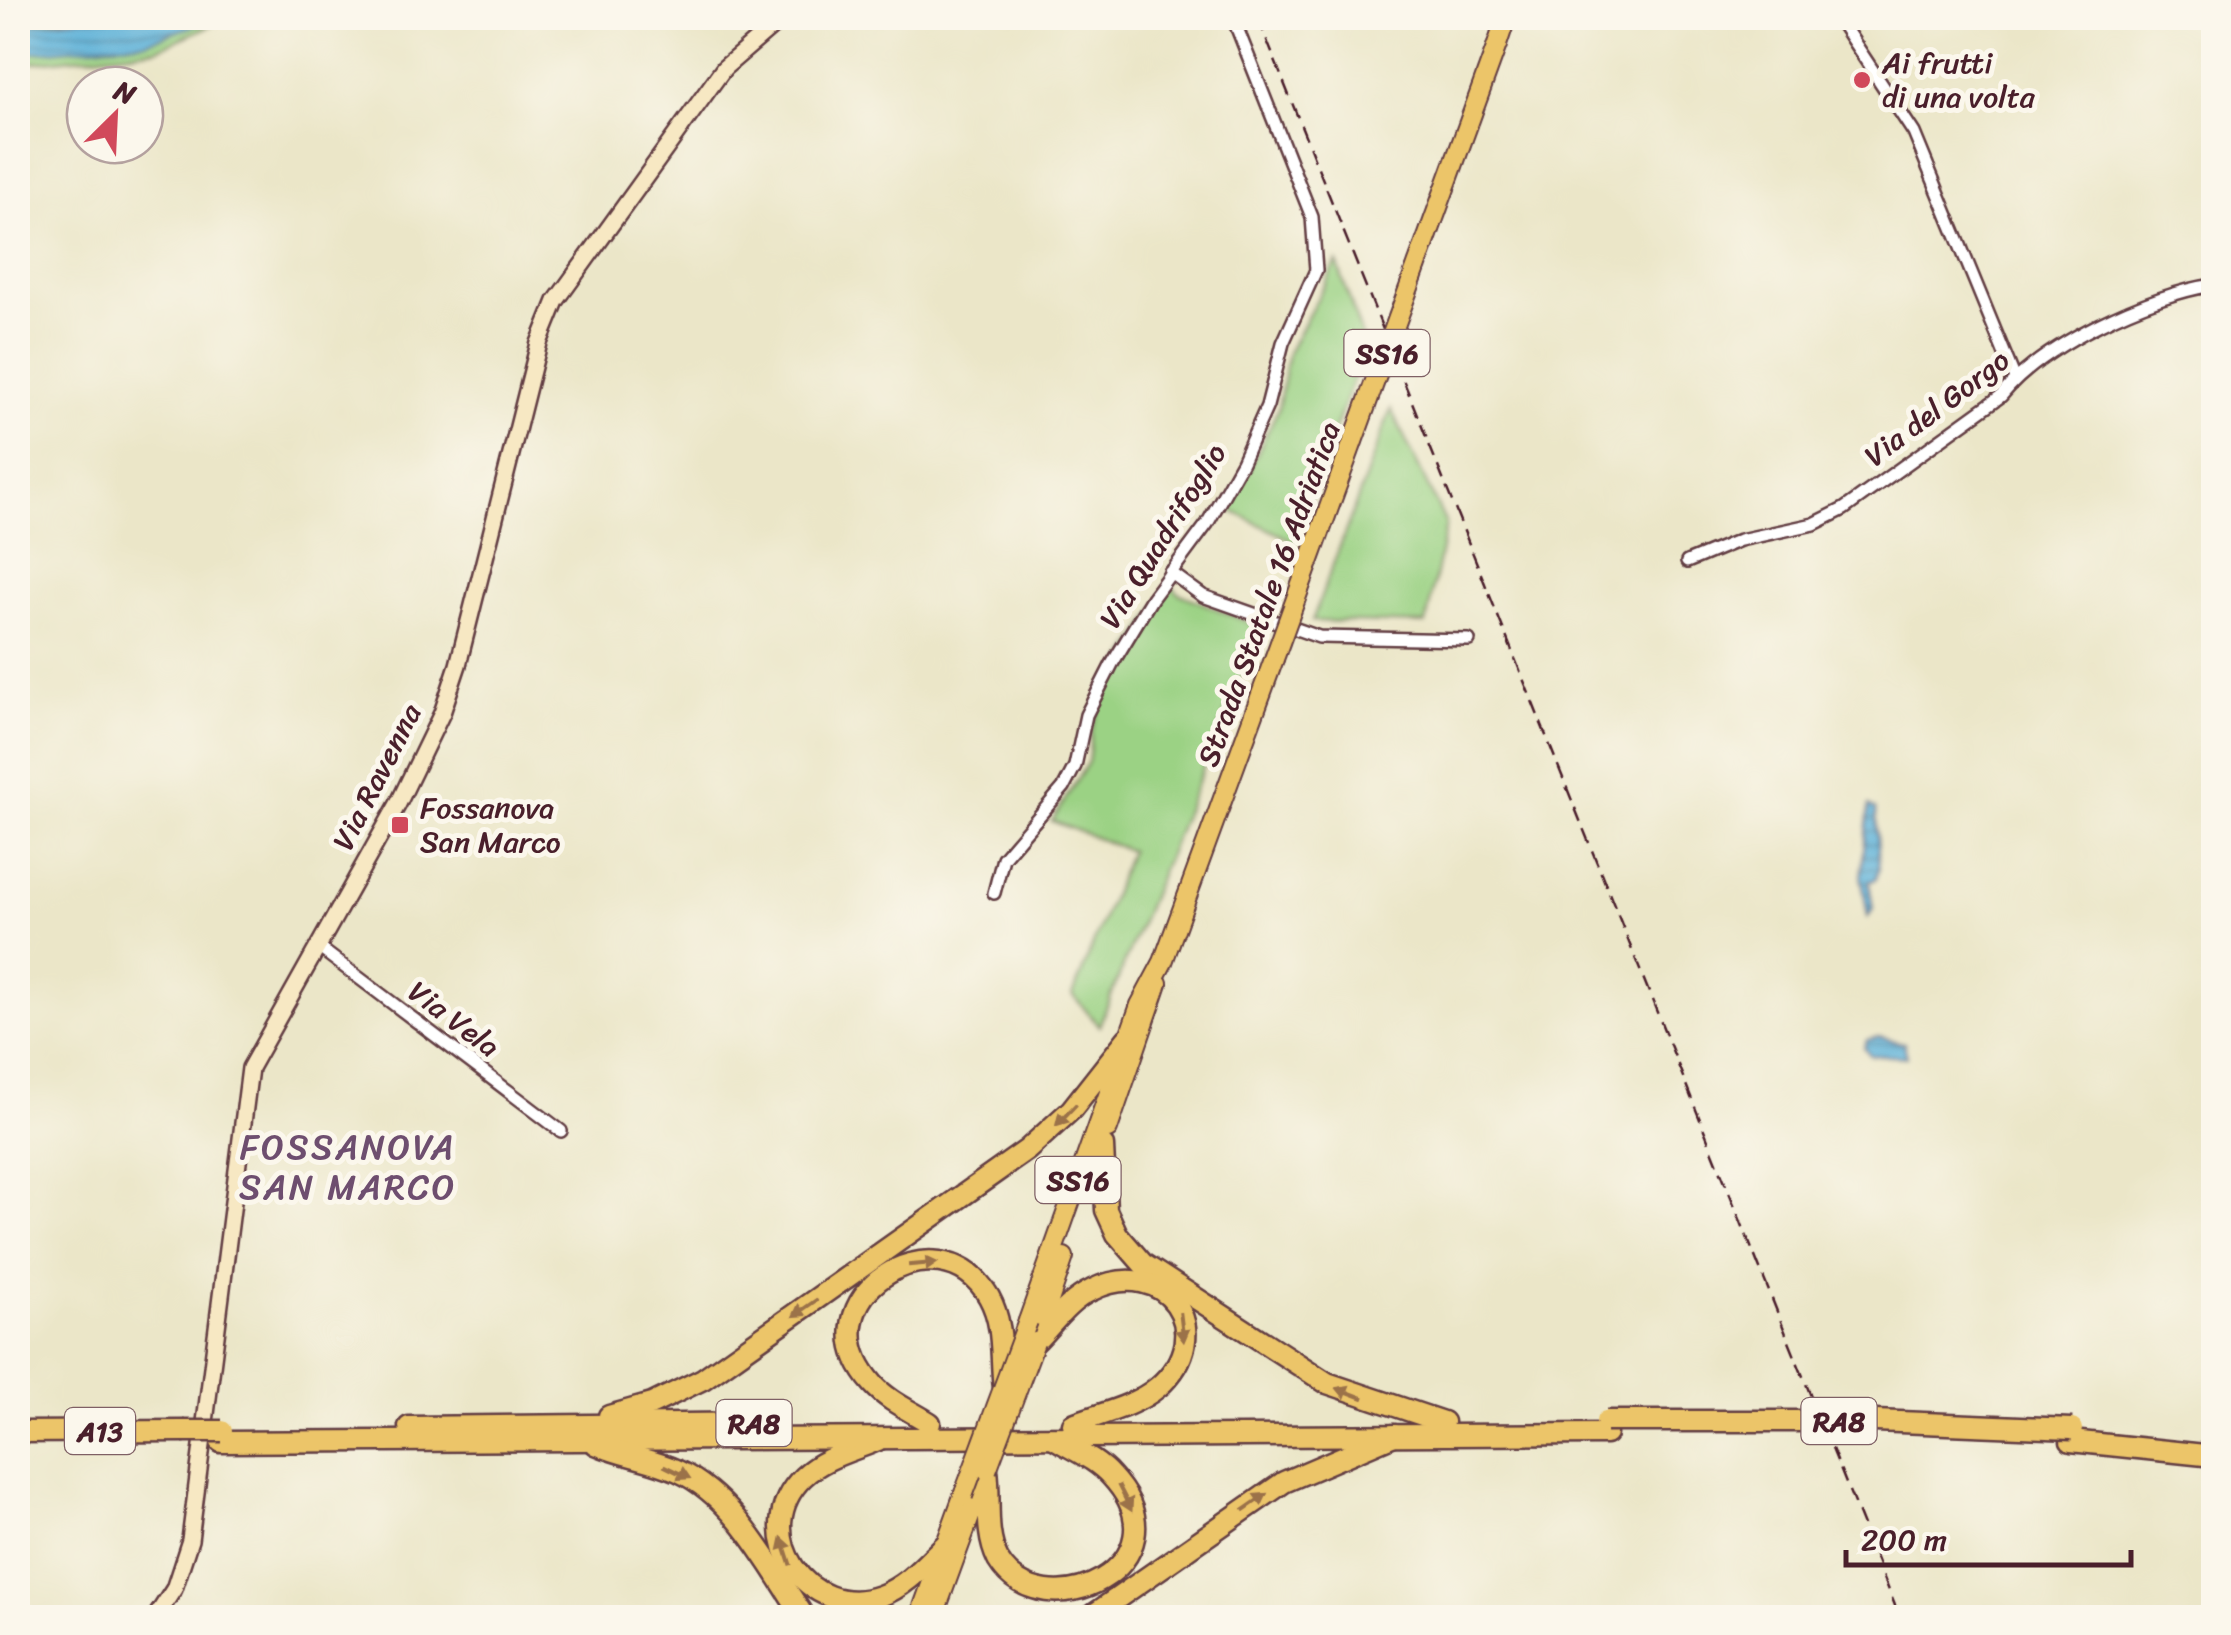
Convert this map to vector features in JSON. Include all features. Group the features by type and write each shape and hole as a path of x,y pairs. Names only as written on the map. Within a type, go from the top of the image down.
{"highway":[{"path":"582,1432 652,1404 720,1368 1028,1150 1072,1110 1128,1039"},
{"path":"1102,1146 1106,1210 1118,1234 1143,1264 1327,1384 1443,1422"},
{"path":"930,1423 882,1394 862,1370 852,1326 862,1294 876,1280 904,1266 943,1263 978,1283 998,1318 1004,1388"},
{"path":"1040,1326 1088,1291 1132,1280 1168,1294 1180,1308 1186,1327 1180,1359 1158,1386 1122,1408 1072,1424"},
{"name":"RA8","path":"245,1436 930,1423 1443,1422 2072,1435 2214,1444"},
{"name":"RA8","path":"582,1432 1052,1437 1396,1434 1606,1427"},
{"name":"A13","path":"18,1432 245,1436"},
{"path":"582,1432 702,1486 742,1528 806,1618"},
{"path":"1089,1618 1284,1482 1396,1434"},
{"name":"RA8","path":"2072,1435 2214,1456"},
{"name":"A13","path":"18,1443 183,1436"},
{"path":"888,1436 834,1456 797,1484 782,1514 786,1556 814,1591 856,1600 882,1595 906,1582 946,1545"},
{"path":"987,1470 971,1518 1016,1585 1037,1596 1085,1596 1106,1586 1122,1570 1135,1538 1134,1517 1124,1495 1100,1466 1052,1437"}],"main road":[{"name":"Via Ravenna","path":"155,1618 174,1588 190,1540 250,1068 398,804 448,700 539,343 556,301 724,68 782,18"},
{"name":"Strada Statale 16 Adriatica","path":"933,1618 971,1518 1004,1388 1040,1326 1128,1039 1162,962 1506,18"},
{"name":"Strada Statale 16 Adriatica","path":"987,1470 1152,1010 1162,962"},
{"name":"Strada Statale 16 Adriatica","path":"919,1618 946,1545 971,1518"}],"street":[{"name":"Via Quadrifoglio","path":"994,893 1003,858 1064,787 1075,766 1078,741 1096,692 1170,572 1207,524 1242,462 1267,406 1283,343 1316,270 1312,217 1234,18"},
{"path":"1838,18 1914,133 2014,379"},
{"name":"Via del Gorgo","path":"1687,562 1740,540 1814,524 1844,509 2001,396 2014,379 2093,328 2183,291 2214,285"},
{"path":"1170,572 1203,596 1319,637 1469,640"},
{"name":"Via Vela","path":"317,946 561,1131"}],"green space":[{"path":"18,18 228,18 157,49 18,64"},
{"path":"1337,262 1365,346 1295,542 1230,510 1278,409 1288,353"},
{"path":"1391,409 1446,524 1426,624 1312,621"},
{"path":"1171,584 1178,593 1260,627 1099,1026 1073,995 1130,851 1052,821 1088,762 1092,730 1105,690"}],"water":[{"path":"81,18 217,18 146,42 18,54 18,26"},
{"path":"1869,806 1876,810 1879,870 1876,879 1869,882 1873,909 1868,917 1861,876"},
{"path":"1879,1037 1904,1043 1907,1057 1870,1055 1864,1047 1867,1040"}],"railway":[{"path":"1258,18 1900,1618"}],"place":[{"name":"Ai frutti di una volta","path":"1862,80"},
{"name":"Fossanova San Marco","path":"400,825"}],"district":[{"name":"FOSSANOVA SAN MARCO","path":"348,1167"}]}
